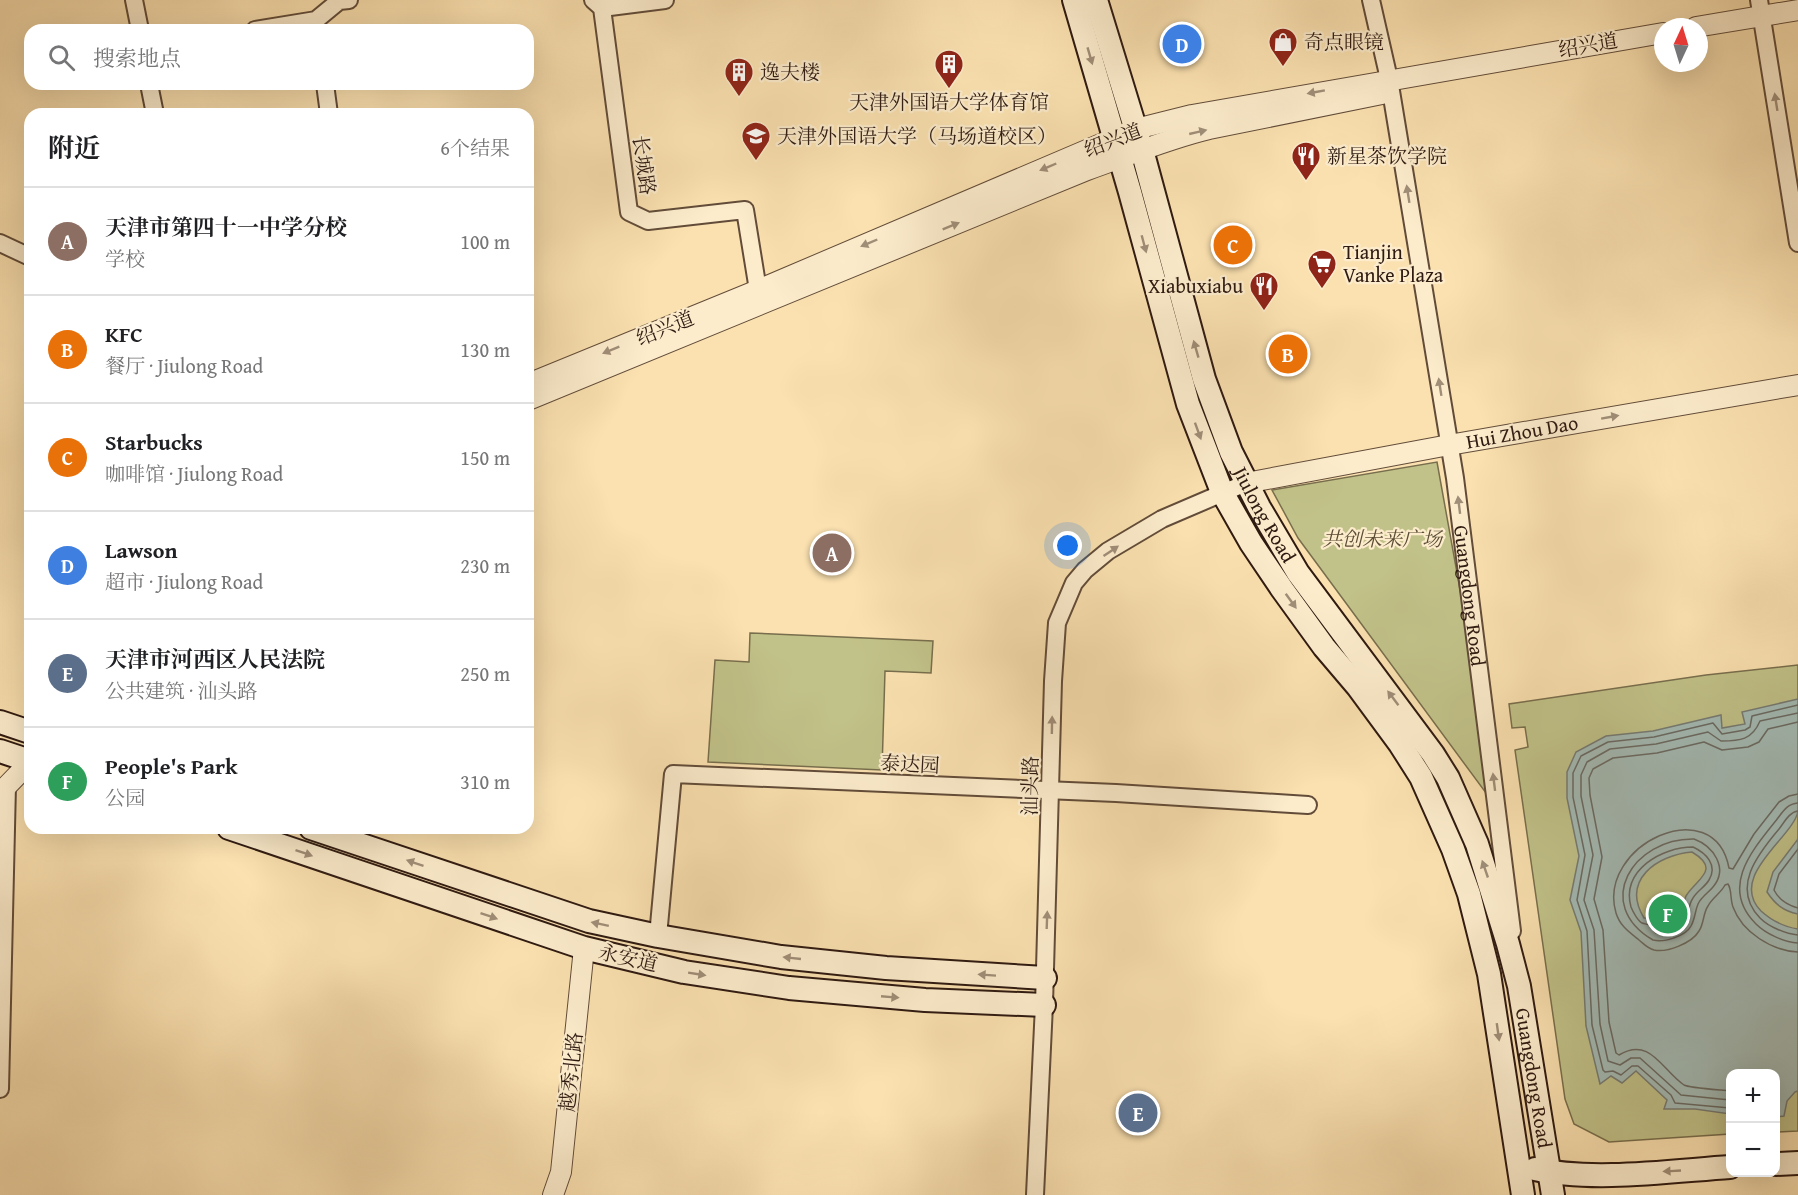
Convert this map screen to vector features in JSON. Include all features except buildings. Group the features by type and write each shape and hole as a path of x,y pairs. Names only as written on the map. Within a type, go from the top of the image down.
{"main road":[{"name":"Jiulong Road","path":"1074,0 1188,404 1222,492 1251,543 1282,589 1324,647 1393,734 1420,777 1434,805 1466,885 1489,974"},
{"name":"Jiulong Road","path":"1096,0 1139,140 1204,379 1232,452 1246,483 1298,573 1434,754 1448,778 1493,891 1519,986"},
{"path":"0,722 24,730"},
{"path":"0,751 24,760"},
{"name":"永安道","path":"247,834 584,948 684,972 789,988 925,1000 1044,1005"},
{"name":"永安道","path":"329,834 589,921 657,936 781,957 886,968 1045,978"},
{"name":"Guangdong Road","path":"1489,974 1523,1195"},
{"name":"Guangdong Road","path":"1519,986 1553,1195"},
{"path":"1517,1163 1549,1172 1593,1175 1726,1167"},
{"path":"1780,1164 1798,1163"}],"street":[{"path":"134,0 139,24"},
{"path":"317,24 342,0"},
{"path":"597,4 665,0"},
{"name":"Guangdong Road","path":"1371,0 1390,86 1449,445 1473,614 1519,986"},
{"name":"长城路","path":"597,4 629,212 648,221 745,210 758,290"},
{"path":"1708,25 1798,10"},
{"path":"1762,15 1798,243"},
{"path":"1708,36 1762,15 1798,22"},
{"name":"绍兴道","path":"534,382 758,290 1139,140 1182,136 1390,86 1654,35"},
{"name":"绍兴道","path":"1390,86 1654,46"},
{"path":"150,90 154,108"},
{"path":"325,90 328,108"},
{"name":"绍兴道","path":"534,398 1065,179 1117,148"},
{"path":"0,243 24,254"},
{"name":"Hui Zhou Dao","path":"1246,483 1449,445 1798,385"},
{"name":"汕头路","path":"1035,1195 1057,623 1074,583 1085,570 1108,551 1162,519 1246,483"},
{"path":"0,1089 4,789 24,768"},
{"name":"泰达园","path":"657,936 673,774 1116,793 1308,805"},
{"name":"越秀北路","path":"553,1195 561,1172 584,948"}],"green space":[{"name":"共创未来广场","path":"1437,462 1474,667 1486,793 1298,538 1272,490"},
{"path":"750,633 933,641 931,673 885,671 882,770 708,762 715,660 749,662"},
{"path":"1798,665 1798,1131 1780,1132 1780,1069 1726,1069 1726,1134 1609,1142 1574,1124 1565,1099 1515,750 1528,747 1525,727 1512,728 1509,704 1706,675"}],"water":[{"path":"1798,699 1798,811 1786,833 1765,858 1752,884 1753,898 1761,911 1778,923 1798,929 1798,1091 1787,1101 1784,1116 1780,1116 1780,1069 1726,1069 1726,1113 1695,1109 1664,1109 1667,1100 1636,1071 1622,1083 1611,1076 1600,1084 1586,1026 1581,932 1570,900 1579,856 1567,798 1567,772 1576,752 1606,736 1653,731 1721,715 1722,728 1745,724 1742,712","holes":["1692,852 1705,864 1704,874 1686,896 1683,910 1679,915 1680,920 1658,928 1654,918 1644,918 1638,904 1637,892 1640,881 1655,864 1666,858"]},
{"path":"1798,839 1798,914 1780,906 1767,892 1773,872"}],"place":[{"name":"Lawson","path":"1182,44"},
{"name":"奇点眼镜","path":"1283,68"},
{"name":"天津外国语大学体育馆","path":"949,90"},
{"name":"逸夫楼","path":"739,98"},
{"name":"天津外国语大学（马场道校区）","path":"756,162"},
{"name":"新星茶饮学院","path":"1306,182"},
{"name":"Starbucks","path":"1233,245"},
{"name":"Tianjin Vanke Plaza","path":"1322,290"},
{"name":"Xiabuxiabu","path":"1264,312"},
{"name":"KFC","path":"1288,354"},
{"name":"天津市第四十一中学分校","path":"832,553"},
{"name":"People's Park","path":"1668,914"},
{"name":"天津市河西区人民法院","path":"1138,1113"}]}
